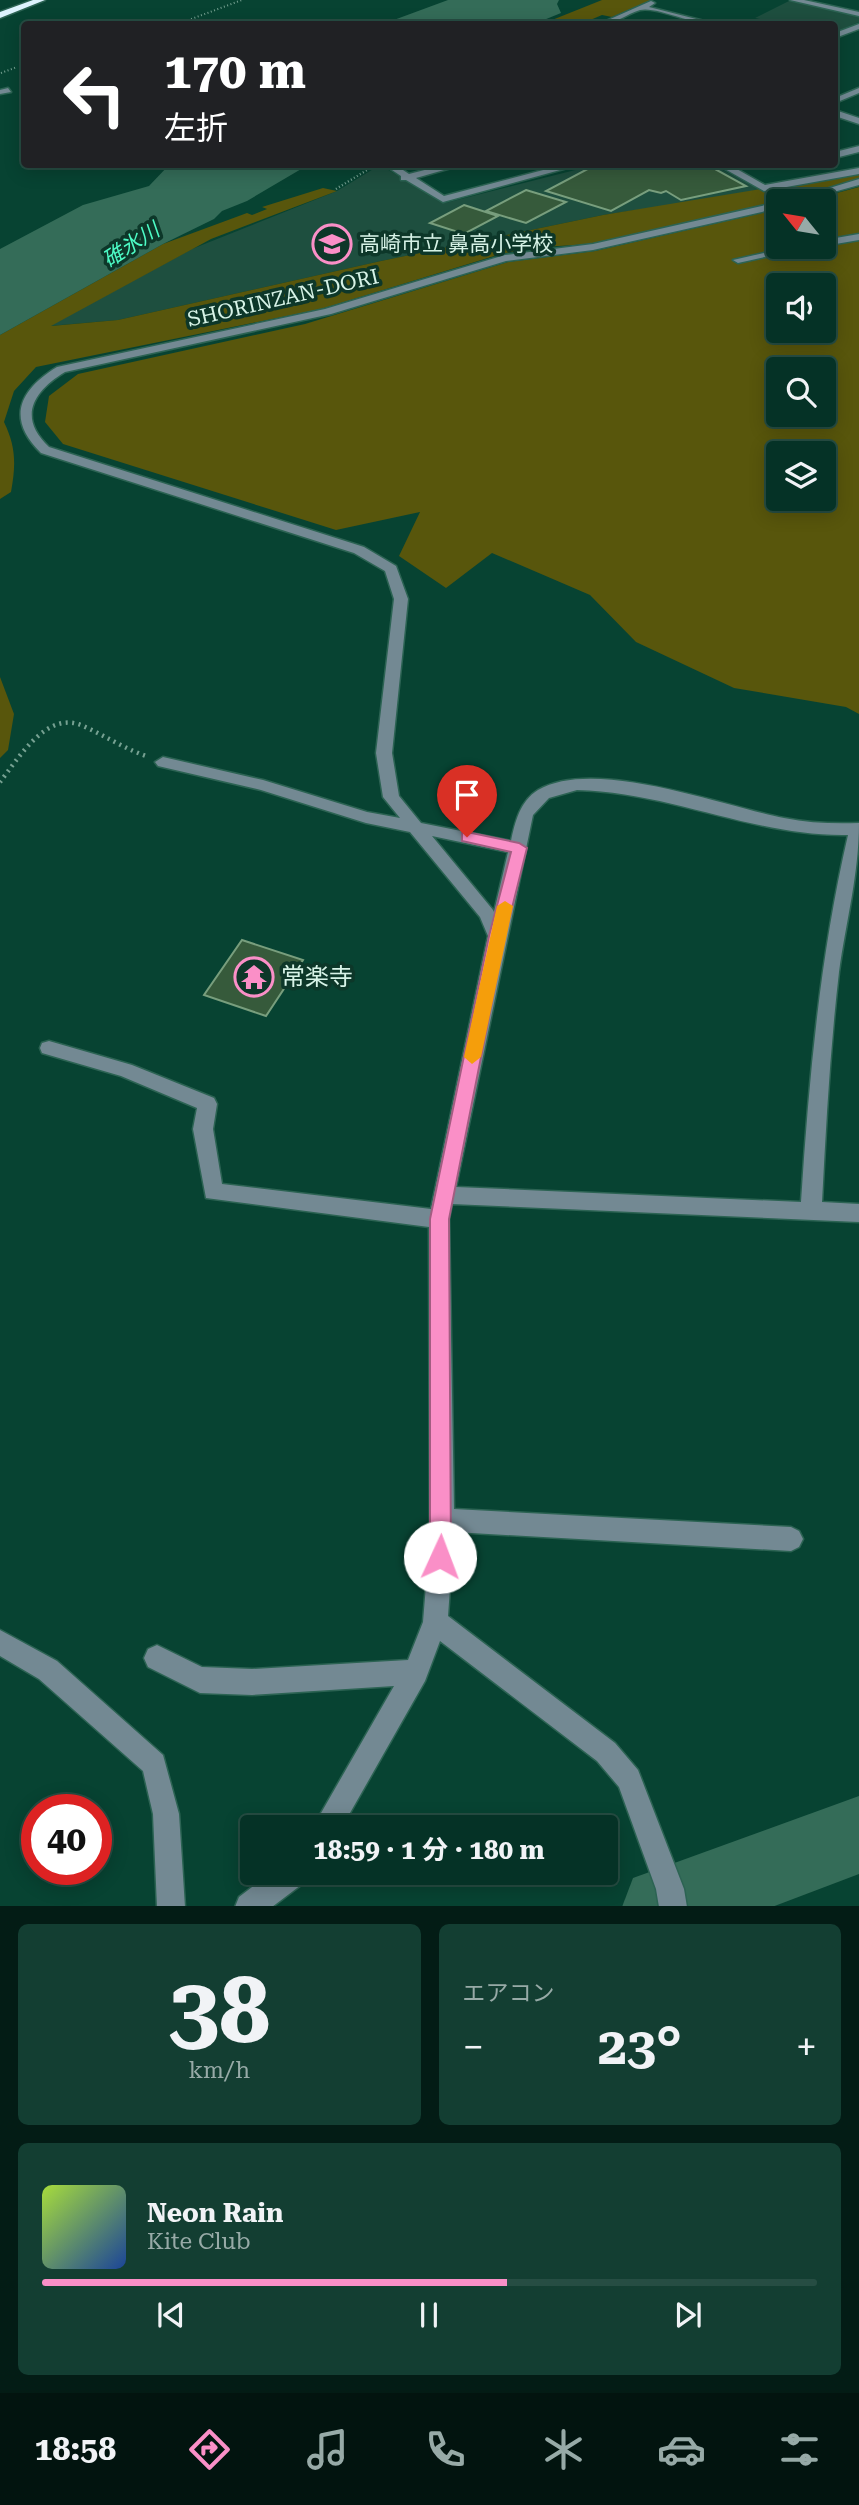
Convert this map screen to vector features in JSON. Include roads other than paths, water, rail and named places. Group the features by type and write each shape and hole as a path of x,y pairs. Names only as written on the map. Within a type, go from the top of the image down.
{"highway":[{"path":"0,6 17,0"},
{"path":"0,15 41,0"}],"street":[{"path":"610,21 659,0"},
{"path":"794,0 859,14"},
{"path":"642,7 700,21"},
{"path":"838,35 859,26"},
{"path":"838,100 859,90"},
{"path":"838,114 859,121"},
{"path":"838,154 859,149"},
{"path":"392,168 443,199 563,168"},
{"path":"404,177 443,168"},
{"path":"727,168 764,188 859,171"},
{"path":"834,189 859,182"},
{"name":"SHORINZAN-DORI","path":"415,826 391,797 384,753 401,599 391,569 359,551 45,450 27,431 25,411 43,379 61,369 86,363 327,312 505,258 593,247 766,208"},
{"path":"836,241 859,237"},
{"path":"738,260 766,254"},
{"path":"163,762 263,785 332,808 519,848"},
{"path":"334,1815 416,1672 435,1622 442,1520 439,1219 497,936 525,815 541,796 563,788 603,785 814,829 858,830 839,900 821,1040 811,1212"},
{"path":"415,826 487,914 497,936"},
{"path":"49,1048 125,1070 208,1104 203,1129 213,1192 439,1219"},
{"path":"443,1195 859,1213"},
{"path":"442,1520 791,1539"},
{"path":"435,1622 606,1752 628,1779 672,1898"},
{"path":"0,1642 48,1670 154,1764 166,1814 171,1906"},
{"path":"157,1658 200,1680 252,1682 416,1672"},
{"path":"249,1906 277,1885"}],"water":[{"path":"448,0 559,0 557,4 561,13 541,21 391,21"},
{"name":"碓氷川","path":"166,168 303,168 0,335 0,249 83,205 149,186"}],"waterway":[{"path":"665,1906 859,1835"}],"place":[{"name":"高崎市立 鼻高小学校","path":"332,244"},
{"name":"常楽寺","path":"254,977"}]}
